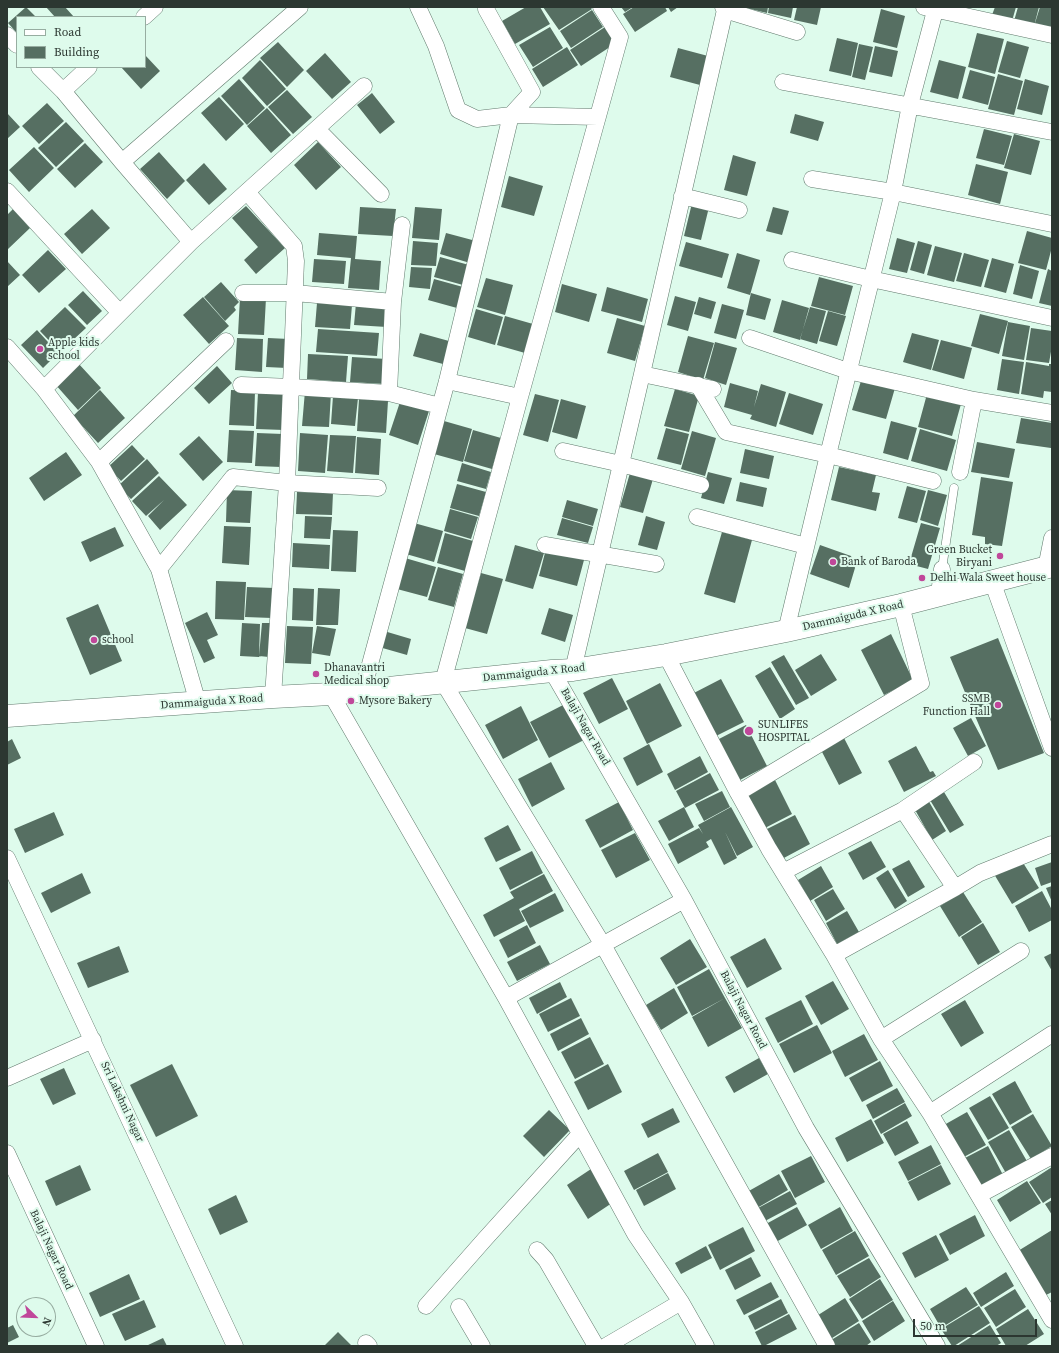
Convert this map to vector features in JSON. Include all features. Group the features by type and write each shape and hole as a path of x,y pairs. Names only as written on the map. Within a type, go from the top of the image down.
{"street":[{"path":"145,16 155,7"},
{"path":"122,162 300,7"},
{"path":"418,7 436,46 458,110 477,119 511,114 598,117"},
{"path":"601,7 620,37 443,682 603,945 827,1346"},
{"path":"563,671 600,554 724,8 797,32"},
{"path":"786,631 848,371 893,192 910,105 932,8 1052,35"},
{"path":"363,690 447,381 511,114 532,92 486,9"},
{"path":"7,35 16,44"},
{"path":"40,68 63,91 191,242"},
{"path":"63,91 88,68"},
{"path":"783,82 1052,132"},
{"path":"44,389 191,242 364,86"},
{"path":"317,129 381,194"},
{"path":"812,179 893,192 1052,224"},
{"path":"7,191 120,313"},
{"path":"247,192 294,246 296,261 287,483 273,697"},
{"path":"682,196 739,210"},
{"path":"389,393 393,302 402,225"},
{"path":"792,260 871,279 1052,318"},
{"path":"243,293 295,293 393,302"},
{"path":"750,338 848,371 974,400 1052,413"},
{"path":"98,462 226,341"},
{"path":"7,347 44,389 98,462 159,569 198,703"},
{"path":"642,374 706,387 726,432 933,481"},
{"path":"447,381 520,397"},
{"path":"241,385 292,386 389,393 440,406"},
{"path":"960,472 974,400"},
{"path":"563,451 621,464 701,486"},
{"path":"159,569 233,476 287,483 378,488"},
{"path":"698,517 806,546"},
{"path":"1049,567 1052,538"},
{"path":"545,545 656,564"},
{"name":"Dammaiguda X Road","path":"7,716 331,694 563,671 666,655 786,631 902,605 1049,567"},
{"path":"939,595 942,569"},
{"path":"992,581 1052,748"},
{"path":"738,793 921,683 902,605"},
{"path":"666,655 738,793 783,872 834,955 881,1039 930,1113 1052,1320"},
{"name":"Balaji Nagar Road","path":"563,671 806,1128 937,1346"},
{"path":"331,694 506,998 635,1234 681,1302 706,1346"},
{"path":"783,872 903,810 974,762"},
{"path":"903,810 955,888"},
{"path":"834,955 980,873 1052,844"},
{"name":"Sri Lakshni Nagar","path":"7,858 235,1346"},
{"path":"506,998 684,900"},
{"path":"881,1039 1021,950"},
{"path":"930,1113 1052,1034"},
{"path":"7,1078 93,1040"},
{"path":"426,1306 580,1134"},
{"name":"Balaji Nagar Road","path":"7,1153 96,1346"},
{"path":"979,1195 1052,1156"},
{"path":"537,1250 546,1260 596,1346"},
{"path":"606,1346 681,1302"},
{"path":"459,1307 482,1346"}],"lane":[{"path":"942,569 954,488"}],"building":[{"path":"26,7 35,16 16,16 16,32 8,23"},
{"path":"46,7 65,7 73,16 54,16"},
{"path":"526,7 540,7 550,24 515,44 502,21"},
{"path":"543,7 590,7 592,9 559,30"},
{"path":"621,7 633,7 625,12"},
{"path":"634,7 665,7 667,11 635,32 623,14"},
{"path":"668,7 678,7 671,12"},
{"path":"742,7 768,7 767,13"},
{"path":"769,7 793,7 791,18 768,13"},
{"path":"797,7 821,7 817,25 794,20"},
{"path":"995,7 1016,7 1012,21 992,15"},
{"path":"1018,7 1039,7 1034,26 1014,21"},
{"path":"1040,7 1052,7 1052,28 1035,23"},
{"path":"881,9 905,16 897,48 873,42"},
{"path":"592,10 603,27 571,48 560,31"},
{"path":"550,27 563,48 533,67 519,45"},
{"path":"605,27 616,43 581,66 570,50"},
{"path":"977,33 1004,39 995,74 968,67"},
{"path":"837,38 858,43 851,76 829,71"},
{"path":"1007,41 1029,47 1020,78 998,72"},
{"path":"278,42 304,70 287,87 260,58"},
{"path":"859,44 873,47 865,80 852,77"},
{"path":"875,46 898,51 892,77 869,72"},
{"path":"567,47 578,65 543,87 532,69"},
{"path":"678,48 708,56 700,85 670,77"},
{"path":"325,53 351,82 332,99 306,71"},
{"path":"146,56 160,71 141,89 122,68 146,68"},
{"path":"260,60 286,89 267,106 242,78"},
{"path":"939,60 966,67 958,99 930,92"},
{"path":"970,70 995,77 988,105 962,98"},
{"path":"998,74 1023,81 1014,115 988,109"},
{"path":"239,79 265,108 247,125 221,96"},
{"path":"1025,79 1049,86 1042,115 1017,109"},
{"path":"287,90 312,117 293,134 268,107"},
{"path":"372,93 395,122 380,134 357,105"},
{"path":"219,97 244,124 226,141 201,113"},
{"path":"47,103 64,121 39,144 22,126"},
{"path":"267,108 291,135 271,153 247,126"},
{"path":"7,113 20,127 7,139"},
{"path":"795,114 824,122 818,141 790,133"},
{"path":"66,122 84,141 56,167 38,148"},
{"path":"984,129 1012,136 1004,165 976,158"},
{"path":"1014,134 1040,141 1031,175 1004,168"},
{"path":"318,142 341,167 316,190 294,165"},
{"path":"85,143 103,162 75,188 57,169"},
{"path":"34,147 54,168 29,192 9,170"},
{"path":"159,152 185,181 167,199 140,169"},
{"path":"733,155 756,162 747,196 724,190"},
{"path":"204,163 227,189 209,205 186,180"},
{"path":"976,164 1008,172 1000,204 968,195"},
{"path":"509,176 543,186 534,216 501,207"},
{"path":"693,199 710,203 701,240 684,236"},
{"path":"246,206 285,248 256,274 244,260 258,247 232,218"},
{"path":"360,207 396,209 393,236 358,234"},
{"path":"415,207 442,209 439,240 412,238"},
{"path":"773,207 789,211 782,235 766,231"},
{"path":"13,209 30,228 7,250 7,215"},
{"path":"92,209 110,228 82,254 64,234"},
{"path":"1027,231 1052,238 1052,247 1046,270 1018,263"},
{"path":"319,233 357,236 355,259 381,261 379,290 348,288 351,258 317,255"},
{"path":"446,233 476,241 470,263 440,254"},
{"path":"897,238 915,243 907,273 889,269"},
{"path":"413,241 438,243 436,266 411,265"},
{"path":"918,241 932,245 924,274 910,270"},
{"path":"686,242 729,254 722,278 679,266"},
{"path":"935,246 962,253 954,282 927,275"},
{"path":"48,250 66,269 39,293 22,275"},
{"path":"737,253 760,260 750,295 727,288"},
{"path":"964,253 989,260 981,287 956,281"},
{"path":"440,257 469,265 463,285 434,277"},
{"path":"992,258 1014,264 1006,293 984,287"},
{"path":"314,259 346,261 344,284 312,282"},
{"path":"7,261 20,275 7,287"},
{"path":"1020,265 1039,271 1032,299 1013,294"},
{"path":"411,267 432,268 430,289 409,287"},
{"path":"1048,269 1052,271 1052,306 1039,303"},
{"path":"819,277 853,286 845,315 811,306"},
{"path":"486,278 513,285 505,315 477,307"},
{"path":"434,279 463,287 457,308 428,300"},
{"path":"221,282 239,302 234,307 236,310 225,321 204,297"},
{"path":"562,284 597,294 589,322 555,312"},
{"path":"607,287 648,299 642,322 601,311"},
{"path":"83,291 102,311 87,325 68,305"},
{"path":"751,293 771,299 765,320 746,315"},
{"path":"675,296 696,302 688,331 667,325"},
{"path":"203,297 229,326 209,344 183,315"},
{"path":"240,297 266,298 264,335 238,334"},
{"path":"699,297 716,302 711,319 694,314"},
{"path":"782,300 809,308 800,340 773,332"},
{"path":"317,303 352,305 350,329 315,327"},
{"path":"356,303 388,305 387,327 354,325"},
{"path":"722,304 744,310 736,339 714,333"},
{"path":"65,307 86,328 60,352 40,331"},
{"path":"810,307 826,311 817,344 800,339"},
{"path":"476,309 503,317 495,345 468,337"},
{"path":"828,311 846,316 837,346 819,341"},
{"path":"980,314 1008,321 999,354 971,346"},
{"path":"505,316 533,324 525,353 497,345"},
{"path":"617,318 645,326 635,361 607,353"},
{"path":"1008,322 1030,326 1024,360 1002,356"},
{"path":"1031,328 1052,331 1052,346 1049,363 1026,360"},
{"path":"318,329 379,333 377,356 316,352"},
{"name":"Apple kids school","path":"37,330 58,353 43,368 21,345"},
{"path":"420,333 449,341 443,364 413,356"},
{"path":"912,333 939,340 931,370 903,362"},
{"path":"688,336 714,343 703,380 678,372"},
{"path":"237,338 263,339 262,372 235,370"},
{"path":"268,338 289,339 287,368 266,367"},
{"path":"941,340 972,348 964,379 932,370"},
{"path":"715,342 737,348 726,385 705,378"},
{"path":"308,354 348,356 346,382 307,379"},
{"path":"352,357 387,359 385,384 350,382"},
{"path":"1002,359 1024,362 1019,394 997,390"},
{"path":"1026,362 1049,366 1049,364 1052,364 1052,392 1044,391 1043,398 1021,394"},
{"path":"78,363 101,388 78,410 55,384"},
{"path":"217,366 232,383 209,404 194,388"},
{"path":"861,381 895,388 886,419 852,410"},
{"path":"730,383 758,391 754,407 761,384 786,392 776,427 750,419 752,415 724,407"},
{"path":"675,389 699,396 689,432 664,426"},
{"path":"100,390 125,418 98,443 73,416"},
{"path":"231,390 255,391 254,426 229,425"},
{"path":"305,391 331,393 329,427 302,426"},
{"path":"258,393 286,395 284,430 256,429"},
{"path":"789,393 823,404 813,435 779,424"},
{"path":"535,394 559,400 548,442 523,435"},
{"path":"927,394 961,404 952,436 918,427"},
{"path":"333,396 358,398 355,426 331,424"},
{"path":"359,399 388,401 386,433 357,431"},
{"path":"561,399 586,406 577,439 552,432"},
{"path":"400,402 429,411 418,445 389,435"},
{"path":"1021,418 1052,423 1051,448 1016,443"},
{"path":"444,421 472,429 463,462 434,454"},
{"path":"891,421 917,428 908,460 883,453"},
{"path":"666,428 689,434 681,465 657,459"},
{"path":"920,429 956,440 947,471 911,461"},
{"path":"229,430 254,431 252,463 227,462"},
{"path":"473,430 501,438 492,469 464,461"},
{"path":"692,431 716,438 705,476 681,469"},
{"path":"257,433 283,434 281,467 255,466"},
{"path":"300,433 328,435 325,473 298,471"},
{"path":"330,435 356,436 353,473 327,471"},
{"path":"199,436 223,462 203,481 179,454"},
{"path":"357,437 381,439 379,475 355,473"},
{"path":"977,442 1015,449 1009,478 971,472"},
{"path":"132,445 145,459 121,481 108,467"},
{"path":"745,449 774,456 769,479 740,473"},
{"path":"66,452 82,475 44,501 29,478"},
{"path":"147,459 159,473 131,499 118,486"},
{"path":"462,463 491,472 486,489 457,481"},
{"path":"839,467 876,475 872,492 880,493 876,511 831,500"},
{"path":"708,472 732,478 724,504 701,498"},
{"path":"630,473 653,479 643,513 620,507"},
{"path":"159,476 187,505 160,530 148,516 164,500 146,516 132,501"},
{"path":"981,477 1013,482 1002,546 985,544 985,537 972,535"},
{"path":"740,482 767,488 763,507 736,501"},
{"path":"457,484 486,492 479,516 450,508"},
{"path":"907,486 926,491 917,523 898,518"},
{"path":"227,490 252,491 250,523 226,522"},
{"path":"928,490 947,495 938,526 920,520"},
{"path":"297,492 333,493 332,515 296,514"},
{"path":"567,500 598,509 593,526 562,517"},
{"path":"450,509 478,517 471,539 444,531"},
{"path":"305,516 332,517 330,539 304,538"},
{"path":"646,516 665,522 657,550 638,545"},
{"path":"562,518 593,527 588,543 557,535"},
{"path":"414,523 443,531 434,562 406,554"},
{"path":"921,523 940,528 928,569 909,564"},
{"path":"224,526 251,527 249,565 222,563"},
{"path":"115,527 124,546 90,562 81,542"},
{"path":"333,530 358,531 356,572 331,571"},
{"path":"722,532 752,540 735,603 704,594"},
{"path":"445,533 473,541 465,571 437,563"},
{"path":"293,543 330,545 329,569 292,567"},
{"path":"515,545 544,553 533,589 505,581"},
{"name":"Bank of Baroda","path":"820,545 851,556 855,568 849,588 810,574"},
{"path":"546,549 584,560 577,586 539,576"},
{"path":"405,558 436,567 427,597 397,589"},
{"path":"438,567 463,574 454,607 428,600"},
{"path":"481,573 503,579 487,634 465,628"},
{"path":"216,581 246,582 244,620 215,619"},
{"path":"247,587 274,588 272,618 245,617"},
{"path":"293,588 314,589 313,621 292,620"},
{"path":"318,588 340,589 338,625 316,625"},
{"name":"school","path":"98,604 122,661 90,675 66,618"},
{"path":"549,608 573,615 565,642 541,634"},
{"path":"207,612 218,635 207,640 215,658 204,663 185,623"},
{"path":"242,623 260,624 259,657 240,656"},
{"path":"262,623 271,623 269,657 259,656"},
{"path":"287,626 313,627 311,664 285,663"},
{"path":"317,626 336,629 330,656 312,653"},
{"path":"384,631 411,639 407,655 379,647"},
{"path":"891,634 913,680 884,695 861,650"},
{"name":"SSMB Function Hall","path":"998,638 1044,753 998,770 950,657"},
{"path":"821,654 837,680 811,696 795,670"},
{"path":"784,655 809,698 796,705 771,662"},
{"path":"770,667 795,709 780,719 755,676"},
{"path":"612,678 628,709 599,724 583,693"},
{"path":"721,679 744,722 712,738 690,695"},
{"path":"660,683 682,726 647,744 626,701"},
{"path":"565,704 584,740 549,758 530,722"},
{"path":"521,706 538,740 503,759 485,725"},
{"path":"971,718 986,746 968,756 953,728"},
{"path":"746,725 767,766 738,781 717,740"},
{"path":"844,738 862,773 839,785 821,750"},
{"path":"12,739 21,758 7,765 7,742"},
{"path":"649,744 663,772 637,786 623,758"},
{"path":"916,746 930,772 933,771 936,776 904,792 888,761"},
{"path":"700,756 708,772 675,790 667,774"},
{"path":"551,762 565,789 532,807 518,779"},
{"path":"710,773 719,790 685,808 676,791"},
{"path":"775,780 792,814 765,828 747,795"},
{"path":"722,791 730,807 704,821 695,804"},
{"path":"944,792 964,825 950,833 930,800"},
{"path":"928,800 946,831 932,840 914,808"},
{"path":"619,802 633,830 600,848 585,820"},
{"path":"684,807 694,827 669,841 658,821"},
{"path":"731,807 753,847 737,856 725,832 737,858 724,865 711,839 706,842 709,847 678,864 668,844 699,828 703,834 698,825"},
{"path":"54,812 64,835 25,853 14,829"},
{"path":"795,815 810,844 782,859 767,829"},
{"path":"508,825 521,850 496,862 484,838"},
{"path":"635,833 650,860 616,878 601,850"},
{"path":"871,841 886,867 863,880 848,853"},
{"path":"532,851 543,873 510,890 499,868"},
{"path":"1020,858 1039,888 1012,904 994,874"},
{"path":"909,860 925,887 908,897 892,869"},
{"path":"1052,862 1052,882 1041,886 1035,868"},
{"path":"821,866 833,887 810,901 798,880"},
{"path":"888,870 907,901 895,909 876,878"},
{"path":"82,873 91,893 51,913 41,893"},
{"path":"544,874 553,891 519,909 525,921 494,937 483,915 514,898 510,892"},
{"path":"1052,886 1052,902 1046,888"},
{"path":"833,889 845,909 826,921 814,900"},
{"path":"1042,891 1052,910 1052,920 1029,932 1015,906"},
{"path":"963,892 982,922 959,937 940,906"},
{"path":"555,893 564,911 530,928 521,911"},
{"path":"847,911 859,932 837,944 826,923"},
{"path":"983,923 1000,952 978,965 961,937"},
{"path":"527,925 536,943 508,958 499,940"},
{"path":"765,938 782,969 747,988 730,957"},
{"path":"690,939 707,967 676,985 660,958"},
{"path":"540,945 550,964 517,981 507,962"},
{"path":"119,946 129,972 88,988 77,963"},
{"path":"1052,953 1052,971 1044,957"},
{"path":"709,969 725,998 692,1016 677,987"},
{"path":"833,981 849,1009 821,1025 805,996"},
{"path":"560,982 567,997 537,1014 529,998"},
{"path":"674,988 688,1013 661,1030 646,1005"},
{"path":"571,998 580,1016 548,1032 539,1014"},
{"path":"725,998 742,1028 708,1047 692,1017"},
{"path":"801,1000 813,1024 778,1043 765,1018"},
{"path":"965,1000 984,1033 961,1047 941,1014"},
{"path":"581,1018 589,1034 558,1051 550,1034"},
{"path":"817,1025 832,1053 794,1073 779,1044"},
{"path":"864,1034 878,1060 845,1077 832,1051"},
{"path":"590,1037 604,1064 575,1079 561,1052"},
{"path":"759,1058 768,1074 734,1093 725,1077"},
{"path":"880,1061 893,1086 862,1102 849,1078"},
{"path":"172,1064 198,1116 156,1137 130,1085"},
{"path":"608,1064 622,1092 588,1110 574,1082"},
{"path":"64,1068 76,1094 53,1105 40,1079"},
{"path":"1015,1081 1032,1112 1010,1125 992,1094"},
{"path":"897,1088 905,1102 873,1119 866,1105"},
{"path":"990,1096 1009,1128 988,1140 969,1108"},
{"path":"905,1103 912,1116 881,1134 874,1121"},
{"path":"673,1108 680,1122 648,1138 641,1124"},
{"path":"549,1110 570,1130 544,1157 523,1136"},
{"path":"967,1112 986,1145 962,1158 944,1125"},
{"path":"1033,1114 1052,1146 1031,1159 1011,1127"},
{"path":"871,1119 884,1143 847,1162 835,1138"},
{"path":"907,1121 919,1143 895,1156 883,1134"},
{"path":"1009,1130 1028,1163 1007,1175 988,1142"},
{"path":"931,1145 941,1164 908,1181 898,1162"},
{"path":"988,1146 1003,1175 979,1188 963,1159"},
{"path":"658,1153 668,1172 634,1190 624,1171"},
{"path":"811,1156 825,1182 795,1198 781,1171"},
{"path":"80,1165 91,1190 56,1206 45,1181"},
{"path":"941,1165 951,1184 918,1201 908,1182"},
{"path":"594,1167 615,1201 588,1219 567,1185"},
{"path":"1052,1167 1052,1197 1043,1203 1029,1182"},
{"path":"668,1173 676,1189 644,1206 636,1190"},
{"path":"779,1174 788,1190 757,1208 747,1192"},
{"path":"1027,1181 1041,1203 1010,1222 997,1200"},
{"path":"790,1191 797,1204 765,1221 758,1208"},
{"path":"236,1195 248,1222 220,1235 208,1209"},
{"path":"1052,1200 1052,1215 1045,1204"},
{"path":"797,1207 807,1225 776,1242 766,1224"},
{"path":"840,1207 853,1231 821,1249 808,1225"},
{"path":"975,1215 985,1236 950,1255 939,1234"},
{"path":"743,1227 755,1251 720,1270 708,1245"},
{"path":"1052,1230 1052,1292 1046,1295 1018,1251"},
{"path":"855,1231 869,1256 836,1275 822,1250"},
{"path":"936,1235 949,1260 915,1278 902,1253"},
{"path":"706,1246 712,1258 681,1274 675,1263"},
{"path":"751,1257 761,1276 735,1290 725,1270"},
{"path":"869,1258 881,1277 850,1297 837,1276"},
{"path":"1006,1272 1014,1286 981,1307 973,1293"},
{"path":"129,1274 140,1299 100,1317 89,1293"},
{"path":"880,1279 893,1300 862,1319 849,1299"},
{"path":"771,1282 779,1297 744,1315 736,1300"},
{"path":"966,1287 978,1305 941,1328 930,1309"},
{"path":"1015,1289 1026,1307 996,1327 984,1308"},
{"path":"845,1298 859,1321 829,1340 815,1317"},
{"path":"781,1299 788,1313 755,1330 748,1316"},
{"path":"144,1300 156,1327 125,1341 112,1314"},
{"path":"893,1301 905,1321 874,1341 862,1321"},
{"path":"979,1306 990,1323 952,1346 941,1329"},
{"path":"1028,1309 1044,1334 1025,1346 1006,1346 996,1329"},
{"path":"789,1314 797,1329 762,1346 755,1332"},
{"path":"859,1323 871,1342 866,1346 831,1346 828,1342"},
{"path":"13,1325 16,1331 16,1337 19,1337 7,1343 7,1328"},
{"path":"990,1325 1001,1343 996,1346 957,1346"},
{"path":"338,1332 352,1346 324,1346"},
{"path":"163,1338 167,1346 146,1346"}],"place":[{"name":"Apple kids school","path":"40,349"},
{"name":"Green Bucket Biryani","path":"1000,556"},
{"name":"Bank of Baroda","path":"833,562"},
{"name":"Delhi Wala Sweet house","path":"922,578"},
{"name":"school","path":"94,640"},
{"name":"Dhanavantri Medical shop","path":"316,674"},
{"name":"Mysore Bakery","path":"351,701"},
{"name":"SSMB Function Hall","path":"998,705"},
{"name":"SUNLIFES HOSPITAL","path":"749,731"}]}
